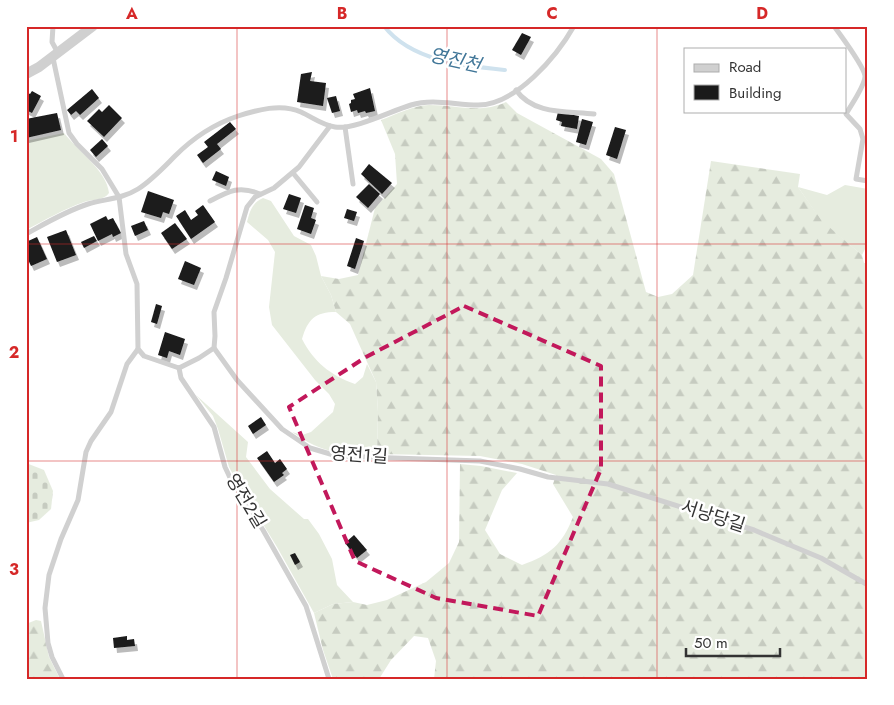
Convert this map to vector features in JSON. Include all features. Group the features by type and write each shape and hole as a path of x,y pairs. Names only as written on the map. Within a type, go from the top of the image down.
{"street":[{"path":"26,74 39,67 93,26"}],"lane":[{"path":"54,26 52,42 69,133 77,144 102,169 119,197 126,254 137,284 138,349 127,364 111,412 94,436 86,452 78,500 61,539 49,575 45,608 48,643 52,657 63,679"},
{"path":"26,234 76,208 119,197 138,189 181,150 205,132 237,116 258,110 281,107 290,108 330,126 345,127 423,102 481,105 499,101 516,90 556,53 574,26"},
{"path":"834,26 862,67 865,75 864,82 846,114 860,129 863,139 856,179 868,181"},
{"path":"516,90 526,100 540,108 594,114"},
{"path":"138,349 144,356 179,368 214,348 214,312 247,207 255,196 268,192 293,173 307,158 330,126"},
{"path":"345,127 353,184"},
{"path":"293,173 317,202"},
{"path":"210,201 237,189 260,194"},
{"name":"영전1길","path":"214,348 237,380 282,429 297,440 323,453 337,456 480,461 520,468 548,477"},
{"name":"영전2길","path":"179,368 181,378 214,427 225,467 232,482 263,530 306,606 328,679"},
{"name":"서낭당길","path":"548,477 608,484 754,530 821,558 868,585"}],"highlighted area":[{"path":"464,306 601,366 601,469 538,616 436,598 355,561 289,407 366,357"}],"green space":[{"path":"506,102 517,113 601,159 614,174 646,292 658,297 672,294 693,275 711,161 800,174 798,187 822,221 862,255 864,263 864,302 868,302 868,679 434,679 436,661 428,638 414,636 391,660 379,679 333,679 323,650 314,613 333,604 353,602 367,605 387,600 426,582 449,563 459,542 460,464 517,473 502,490 485,530 500,554 522,565 548,553 554,548 569,527 573,517 553,484 556,475 522,464 480,456 377,454 378,412 376,382 350,324 336,312 331,295 321,276 339,279 358,275 375,208 397,184 395,154 381,120 423,105 487,108"},
{"path":"64,133 103,177 109,193 101,199 84,202 69,208 26,230 26,141"},
{"path":"845,185 868,189 868,243 862,255 822,222 798,187 827,195"},
{"path":"263,198 271,201 294,236 311,245 336,312 323,313 313,318 307,326 302,339 317,361 330,372 355,384 363,377 367,364 376,382 378,412 377,454 342,453 323,449 292,432 302,435 311,432 333,412 335,404 329,394 315,380 272,325 269,307 275,252 268,240 247,222 254,205"},
{"path":"864,263 868,263 868,302 864,302"},
{"path":"196,395 248,442 246,457 270,489 304,519 308,519 319,534 332,559 337,585 353,602 333,604 314,613 236,480 229,467 213,416"},
{"path":"26,463 44,470 53,491 51,509 39,520 26,523"},
{"path":"36,620 41,621 49,657 60,679 26,679 26,624"}],"building":[{"path":"522,33 531,37 521,55 512,50"},
{"path":"312,72 310,81 326,83 323,106 297,102 301,74"},
{"path":"370,88 375,111 358,113 357,110 351,112 349,104 351,100 355,99 353,94"},
{"path":"92,89 99,98 80,115 76,111 71,115 67,110"},
{"path":"32,91 41,96 32,113 26,110 26,92 30,94"},
{"path":"336,96 340,111 332,113 327,98"},
{"path":"109,105 122,118 104,137 87,121 99,109 102,112"},
{"path":"558,112 579,116 577,129 561,126 562,122 556,120"},
{"path":"57,113 61,130 26,138 26,119"},
{"path":"582,119 593,122 586,145 576,142"},
{"path":"230,122 236,129 217,144 221,149 203,163 197,155 208,147 204,142"},
{"path":"615,127 626,130 617,159 606,155"},
{"path":"102,139 108,146 96,157 90,150"},
{"path":"369,164 392,183 382,194 361,174"},
{"path":"216,171 229,177 226,186 212,180"},
{"path":"369,184 380,194 368,208 356,197"},
{"path":"148,191 174,200 169,214 163,212 161,218 141,212"},
{"path":"289,194 301,198 296,213 283,209"},
{"path":"203,205 215,222 191,239 176,216 185,210 191,220 198,215 195,211"},
{"path":"305,205 314,208 311,218 316,220 311,234 297,229"},
{"path":"347,209 357,212 354,221 344,218"},
{"path":"106,216 108,220 113,218 121,233 113,237 112,234 98,241 90,224"},
{"path":"144,221 148,230 135,236 131,226"},
{"path":"175,223 187,239 172,249 161,233"},
{"path":"66,230 76,255 57,262 47,237"},
{"path":"94,236 97,241 84,248 81,242"},
{"path":"37,237 47,259 31,266 26,255 26,242"},
{"path":"356,238 364,241 355,269 347,266"},
{"path":"185,261 201,268 194,285 178,279"},
{"path":"156,304 162,306 157,324 151,322"},
{"path":"165,332 185,339 180,355 169,351 167,358 158,355"},
{"path":"261,417 266,425 253,434 248,426"},
{"path":"267,451 275,463 280,459 287,469 282,473 284,475 274,482 257,458"},
{"path":"354,535 367,550 357,558 345,543"},
{"path":"295,553 300,562 295,565 290,555"},
{"path":"127,636 127,640 134,639 135,646 114,648 113,638"}],"waterway":[{"name":"영진천","path":"384,26 395,38 409,47 439,60 505,70"}]}
